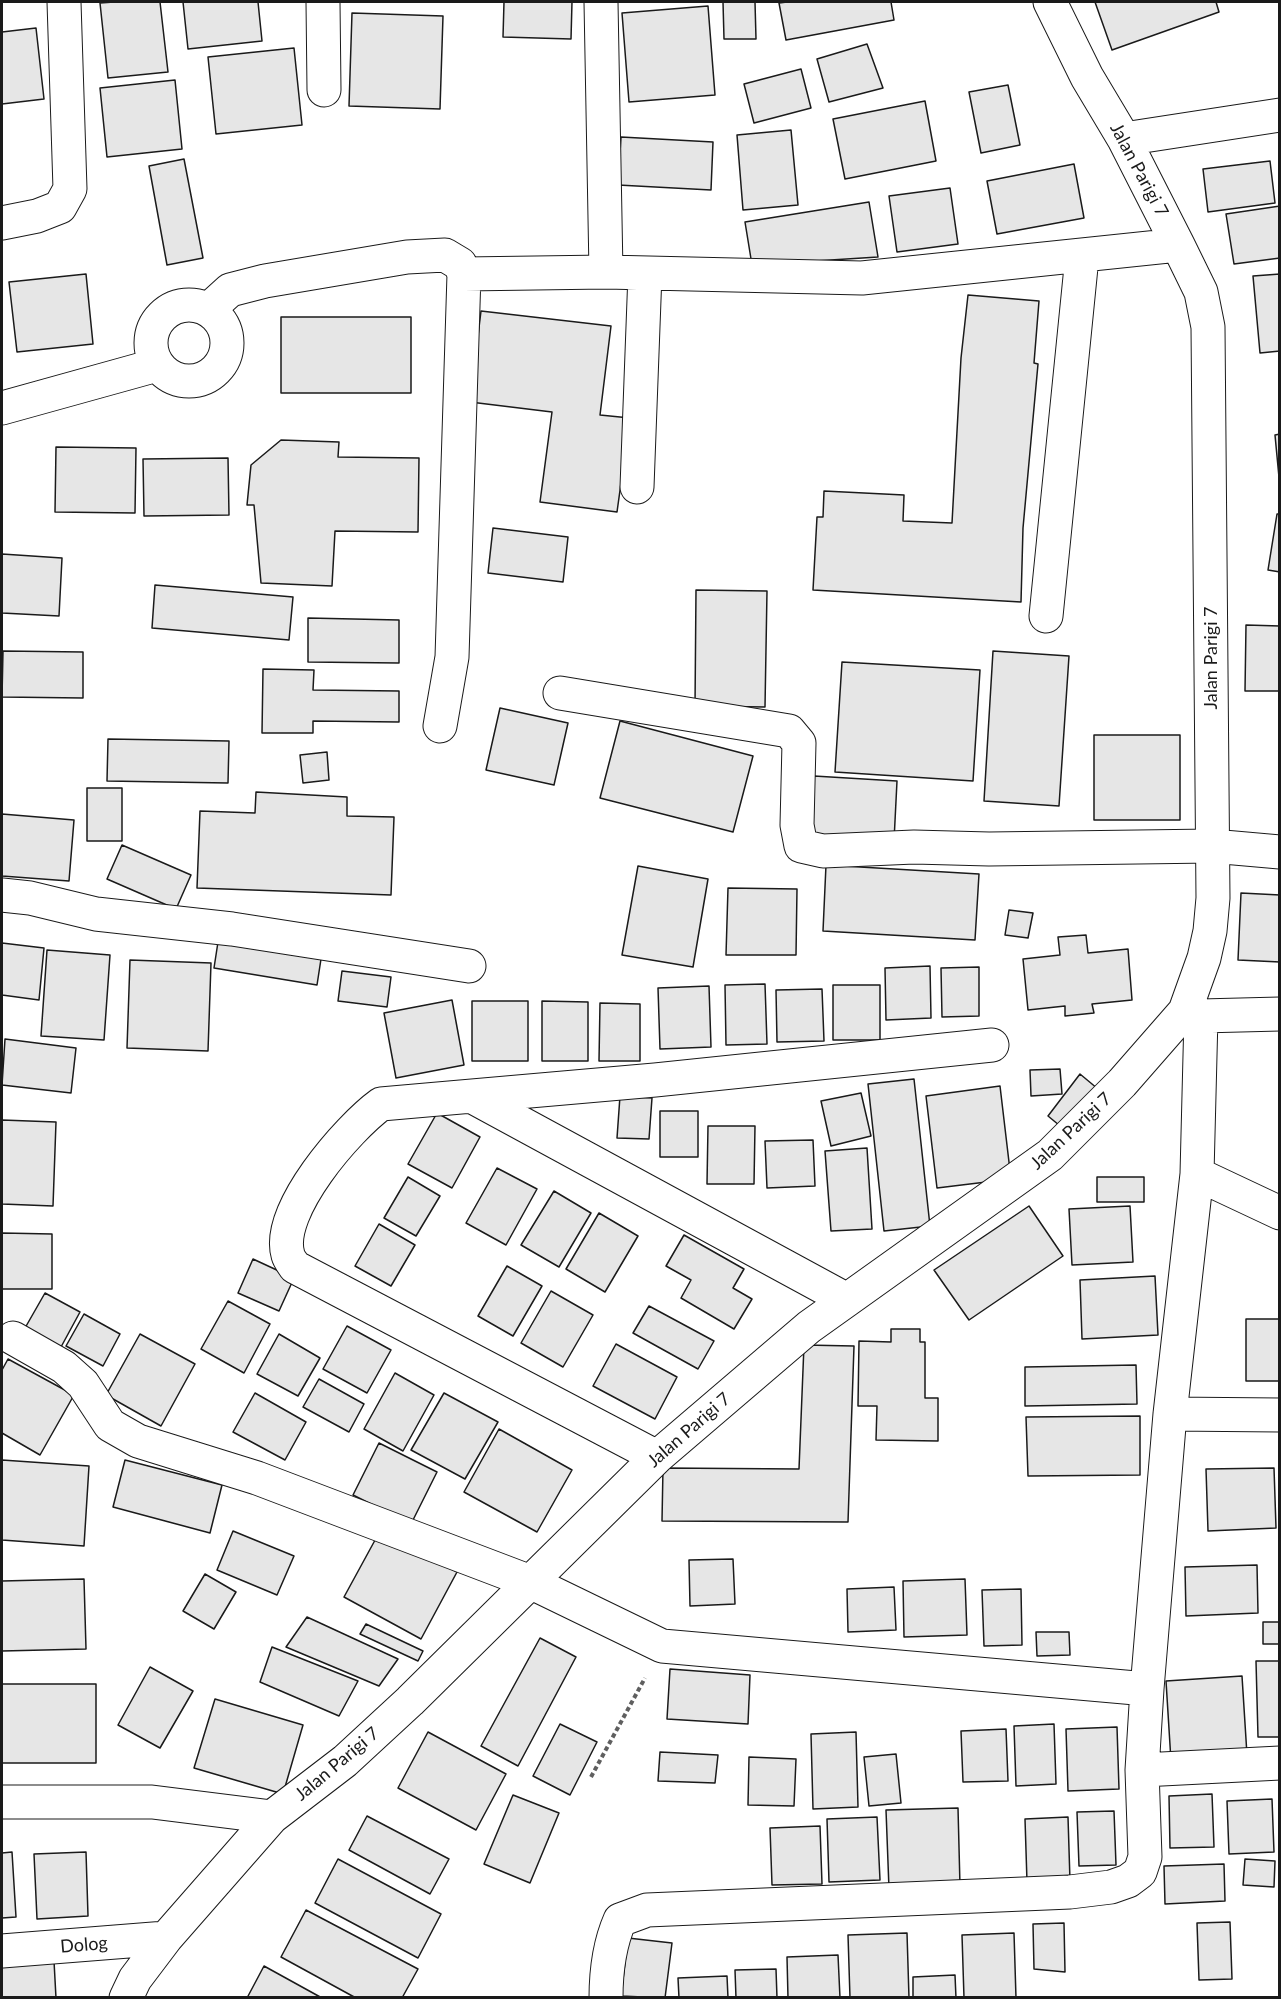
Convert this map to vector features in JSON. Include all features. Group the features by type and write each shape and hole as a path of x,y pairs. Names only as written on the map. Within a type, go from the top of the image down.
{"street":[{"path":"2,223 37,216 60,207 70,189 64,2"},
{"path":"323,2 324,90"},
{"path":"601,2 606,272"},
{"name":"Jalan Parigi 7","path":"126,1998 135,1979 166,1938 272,1817 345,1761 402,1709 528,1581 657,1457 809,1327 1050,1155 1193,1014 1210,931 1212,846 1208,327 1201,292 1125,139 1087,77 1050,2"},
{"path":"1125,139 1280,116"},
{"path":"464,274 606,272 862,278 1082,257 1178,245"},
{"path":"208,310 230,290 246,285 407,257 445,255 458,261 464,274 452,657 440,726"},
{"path":"1046,616 1082,257"},
{"path":"637,487 645,273"},
{"path":"180,305 199,306 208,310 221,322 227,339 225,357 220,365 206,377 188,382 171,377 157,365 150,348 152,329 157,321 180,305"},
{"path":"2,408 157,365"},
{"path":"560,693 789,731 799,743 797,825 801,846 812,849 823,851 914,847 989,849 1212,846 1280,852"},
{"path":"2,895 30,898 96,914 232,929 469,966"},
{"path":"606,1998 606,1970 613,1936 620,1920 647,1911 1070,1892 1111,1887 1128,1881 1140,1872 1145,1857 1142,1770 1147,1689 1170,1414 1197,1174 1193,1014 1280,1014"},
{"path":"657,1457 295,1267 288,1255 288,1239 294,1213 310,1181 360,1119 381,1104 473,1097 992,1044"},
{"path":"473,1097 847,1300"},
{"path":"1197,1174 1280,1213"},
{"path":"13,1338 64,1367 82,1384 110,1425 138,1441 257,1478 528,1581 662,1646 1147,1689"},
{"path":"1170,1414 1280,1415"},
{"path":"1142,1770 1280,1763"},
{"path":"2,1802 152,1802 272,1817"},
{"name":"Dolog","path":"2,1951 166,1938"}],"path":[{"path":"591,1777 662,1646"}],"building":[{"path":"160,2 168,72 108,78 100,3"},
{"path":"183,2 258,2 262,41 188,49"},
{"path":"504,2 572,2 571,39 503,37"},
{"path":"723,2 755,2 756,39 724,39"},
{"path":"891,2 894,20 786,40 779,3"},
{"path":"1095,2 1216,2 1219,12 1112,50"},
{"path":"708,6 715,95 629,102 622,13"},
{"path":"352,13 443,16 440,109 349,106"},
{"path":"36,28 44,99 2,104 2,32"},
{"path":"867,44 883,88 829,102 817,59"},
{"path":"294,48 302,125 216,134 208,57"},
{"path":"801,69 811,108 754,123 744,84"},
{"path":"175,80 182,149 107,157 100,88"},
{"path":"1008,85 1020,145 981,153 969,92"},
{"path":"925,101 936,161 845,179 833,119"},
{"path":"791,130 798,205 743,210 737,135"},
{"path":"621,137 713,142 711,190 618,185"},
{"path":"184,159 203,258 167,265 149,166"},
{"path":"1270,161 1275,203 1208,212 1203,169"},
{"path":"1074,164 1084,218 997,234 987,181"},
{"path":"950,188 958,244 897,252 889,196"},
{"path":"869,202 878,257 752,265 745,222"},
{"path":"1280,206 1280,258 1234,264 1226,214"},
{"path":"86,274 93,344 17,352 9,282"},
{"path":"1280,274 1280,351 1260,353 1253,276"},
{"path":"968,295 1039,301 1034,363 1038,364 1023,528 1021,602 813,590 817,517 823,517 824,491 904,495 903,521 952,523 961,358"},
{"path":"481,311 611,326 600,415 630,418 617,512 540,502 552,412 470,402"},
{"path":"281,317 411,317 411,393 281,393"},
{"path":"1280,434 1280,488 1275,435"},
{"path":"281,440 339,442 338,457 419,458 418,532 335,531 332,586 261,583 254,505 247,505 251,465"},
{"path":"56,447 136,448 135,513 55,512"},
{"path":"228,458 229,515 144,516 143,459"},
{"path":"1277,514 1280,514 1280,572 1268,570"},
{"path":"493,528 568,537 563,582 488,573"},
{"path":"2,554 62,558 59,616 2,613"},
{"path":"155,585 293,597 289,640 152,628"},
{"path":"696,590 767,591 765,707 695,706"},
{"path":"308,618 399,620 399,663 308,662"},
{"path":"1246,625 1280,626 1280,691 1245,691"},
{"path":"3,651 83,652 83,698 2,697"},
{"path":"993,651 1069,656 1059,806 984,801"},
{"path":"842,662 980,670 973,781 835,772"},
{"path":"263,669 314,670 313,690 399,691 399,722 313,721 313,733 262,733"},
{"path":"500,708 568,723 554,785 486,770"},
{"path":"620,721 753,756 733,832 600,798"},
{"path":"1094,735 1180,735 1180,820 1094,820"},
{"path":"108,739 229,741 228,783 107,781"},
{"path":"327,752 329,780 303,783 300,755"},
{"path":"814,776 897,781 894,841 810,836"},
{"path":"87,788 122,788 122,841 87,841"},
{"path":"256,792 347,797 347,816 394,817 391,895 197,888 200,811 255,813"},
{"path":"2,814 74,820 69,881 2,876"},
{"path":"122,845 191,875 176,909 107,879"},
{"path":"826,865 979,874 975,940 823,931"},
{"path":"638,866 708,879 693,967 622,955"},
{"path":"728,888 797,889 796,955 726,955"},
{"path":"1241,893 1280,895 1280,962 1238,960"},
{"path":"1009,910 1033,913 1028,938 1005,935"},
{"path":"220,929 323,946 317,985 214,968"},
{"path":"1086,935 1088,953 1128,949 1132,1000 1092,1004 1094,1013 1065,1016 1065,1006 1028,1010 1023,959 1060,955 1058,937"},
{"path":"2,943 44,948 39,1000 2,995"},
{"path":"47,950 110,955 104,1040 41,1036"},
{"path":"130,960 211,963 208,1051 127,1048"},
{"path":"930,966 931,1018 886,1020 885,968"},
{"path":"979,967 979,1016 942,1017 941,968"},
{"path":"342,971 391,977 387,1007 338,1001"},
{"path":"765,984 767,1044 726,1045 725,985"},
{"path":"833,985 880,985 880,1040 833,1040"},
{"path":"709,986 711,1047 660,1049 658,988"},
{"path":"822,989 824,1041 777,1042 776,990"},
{"path":"452,1000 464,1065 396,1078 384,1013"},
{"path":"472,1001 528,1001 528,1061 472,1061"},
{"path":"542,1001 588,1002 588,1061 542,1061"},
{"path":"600,1003 640,1004 640,1061 599,1061"},
{"path":"5,1039 76,1048 71,1093 2,1085"},
{"path":"1060,1069 1062,1094 1031,1096 1030,1070"},
{"path":"1080,1074 1098,1089 1065,1130 1048,1116"},
{"path":"914,1079 930,1226 884,1231 868,1084"},
{"path":"1000,1086 1011,1179 937,1188 926,1096"},
{"path":"861,1093 871,1136 831,1146 821,1101"},
{"path":"620,1096 652,1098 649,1139 617,1138"},
{"path":"660,1111 698,1111 698,1157 660,1157"},
{"path":"437,1113 480,1137 452,1188 408,1164"},
{"path":"2,1120 56,1122 53,1206 2,1204"},
{"path":"708,1126 755,1126 754,1184 707,1184"},
{"path":"813,1140 815,1186 767,1188 765,1141"},
{"path":"867,1148 872,1229 831,1231 825,1151"},
{"path":"497,1168 537,1189 506,1245 466,1223"},
{"path":"408,1177 440,1196 416,1236 384,1218"},
{"path":"1097,1177 1144,1177 1144,1202 1097,1202"},
{"path":"554,1191 591,1213 559,1267 521,1245"},
{"path":"1029,1206 1063,1256 969,1320 934,1270"},
{"path":"1130,1206 1133,1262 1072,1265 1069,1209"},
{"path":"599,1213 638,1236 605,1292 566,1269"},
{"path":"379,1224 415,1245 391,1286 355,1266"},
{"path":"2,1233 52,1234 52,1289 2,1289"},
{"path":"684,1235 744,1269 733,1288 752,1299 734,1329 681,1298 691,1280 666,1266"},
{"path":"253,1259 294,1278 279,1311 238,1293"},
{"path":"507,1266 542,1286 513,1336 478,1316"},
{"path":"1155,1276 1158,1335 1082,1339 1080,1280"},
{"path":"551,1291 593,1315 563,1367 521,1343"},
{"path":"45,1293 80,1312 61,1347 25,1328"},
{"path":"228,1301 270,1324 244,1373 201,1349"},
{"path":"649,1306 714,1341 698,1369 633,1333"},
{"path":"84,1314 120,1334 103,1366 66,1346"},
{"path":"1246,1319 1280,1319 1280,1381 1246,1381"},
{"path":"347,1326 391,1350 367,1393 323,1369"},
{"path":"891,1329 920,1329 920,1342 925,1342 925,1398 938,1398 938,1441 876,1440 877,1406 858,1406 859,1341 891,1342"},
{"path":"140,1334 195,1364 161,1426 106,1395"},
{"path":"279,1334 320,1358 298,1396 257,1374"},
{"path":"616,1344 677,1377 655,1419 593,1386"},
{"path":"804,1345 854,1346 848,1522 662,1521 663,1468 799,1469"},
{"path":"8,1359 74,1395 40,1455 2,1433 2,1370"},
{"path":"1136,1365 1137,1404 1025,1406 1025,1367"},
{"path":"395,1373 434,1395 403,1451 364,1429"},
{"path":"319,1379 364,1404 349,1432 303,1407"},
{"path":"255,1393 306,1422 285,1460 233,1432"},
{"path":"444,1393 498,1422 465,1479 411,1450"},
{"path":"1140,1416 1140,1475 1028,1476 1026,1417"},
{"path":"499,1429 572,1470 537,1532 464,1492"},
{"path":"379,1443 437,1472 411,1524 353,1495"},
{"path":"2,1460 89,1466 84,1546 2,1540"},
{"path":"125,1460 222,1485 210,1533 113,1507"},
{"path":"1274,1468 1276,1528 1208,1531 1206,1469"},
{"path":"233,1531 294,1556 277,1595 217,1570"},
{"path":"380,1531 457,1572 421,1639 344,1597"},
{"path":"733,1559 735,1604 690,1606 689,1560"},
{"path":"1257,1565 1258,1613 1186,1616 1185,1567"},
{"path":"205,1574 236,1592 214,1629 183,1611"},
{"path":"84,1579 86,1649 2,1651 2,1581"},
{"path":"965,1579 967,1635 904,1637 903,1581"},
{"path":"894,1587 896,1630 848,1632 847,1589"},
{"path":"1021,1589 1022,1645 984,1646 982,1590"},
{"path":"307,1617 398,1659 379,1686 286,1647"},
{"path":"1263,1622 1280,1622 1280,1644 1263,1644"},
{"path":"366,1624 423,1651 418,1661 360,1634"},
{"path":"1036,1632 1069,1632 1070,1655 1037,1656"},
{"path":"540,1638 576,1657 518,1766 481,1746"},
{"path":"272,1647 358,1681 339,1716 260,1682"},
{"path":"1256,1661 1280,1661 1280,1737 1258,1737"},
{"path":"150,1667 193,1691 160,1748 118,1725"},
{"path":"670,1669 750,1675 748,1724 667,1719"},
{"path":"1242,1676 1247,1755 1171,1761 1166,1681"},
{"path":"2,1684 96,1684 96,1763 2,1763"},
{"path":"215,1699 303,1725 283,1794 194,1768"},
{"path":"560,1724 597,1742 570,1795 533,1776"},
{"path":"1054,1724 1056,1784 1016,1786 1014,1726"},
{"path":"1117,1727 1119,1789 1068,1791 1066,1729"},
{"path":"1006,1729 1008,1781 963,1782 961,1731"},
{"path":"428,1732 506,1774 476,1830 398,1788"},
{"path":"856,1732 858,1807 813,1809 811,1734"},
{"path":"660,1752 718,1755 715,1783 658,1781"},
{"path":"896,1754 901,1803 869,1806 864,1757"},
{"path":"749,1757 796,1759 794,1806 748,1805"},
{"path":"1212,1794 1214,1847 1170,1848 1169,1796"},
{"path":"513,1795 559,1813 530,1883 484,1864"},
{"path":"1272,1799 1274,1852 1229,1854 1227,1801"},
{"path":"958,1808 960,1886 889,1889 886,1810"},
{"path":"1114,1811 1116,1865 1079,1866 1077,1812"},
{"path":"367,1816 449,1859 430,1894 349,1850"},
{"path":"877,1817 880,1880 829,1882 827,1819"},
{"path":"1068,1817 1070,1881 1027,1882 1025,1819"},
{"path":"820,1826 822,1884 772,1885 770,1828"},
{"path":"12,1852 16,1917 2,1918 2,1853"},
{"path":"86,1852 88,1916 37,1919 34,1854"},
{"path":"338,1859 441,1914 418,1958 315,1903"},
{"path":"1245,1859 1275,1861 1274,1887 1243,1885"},
{"path":"1224,1864 1225,1901 1165,1904 1164,1866"},
{"path":"306,1910 418,1969 402,1998 356,1998 281,1957"},
{"path":"1230,1922 1232,1979 1199,1980 1197,1923"},
{"path":"1064,1923 1065,1972 1034,1969 1033,1924"},
{"path":"907,1933 909,1998 850,1998 848,1935"},
{"path":"1014,1933 1016,1998 964,1998 962,1935"},
{"path":"628,1938 672,1943 665,1998 621,1996"},
{"path":"838,1955 840,1998 788,1998 787,1957"},
{"path":"54,1961 56,1998 2,1998 2,1964"},
{"path":"264,1966 322,1998 247,1998"},
{"path":"776,1969 777,1998 736,1998 735,1970"},
{"path":"955,1975 956,1998 913,1998 913,1977"},
{"path":"727,1976 728,1998 679,1998 678,1978"}]}
